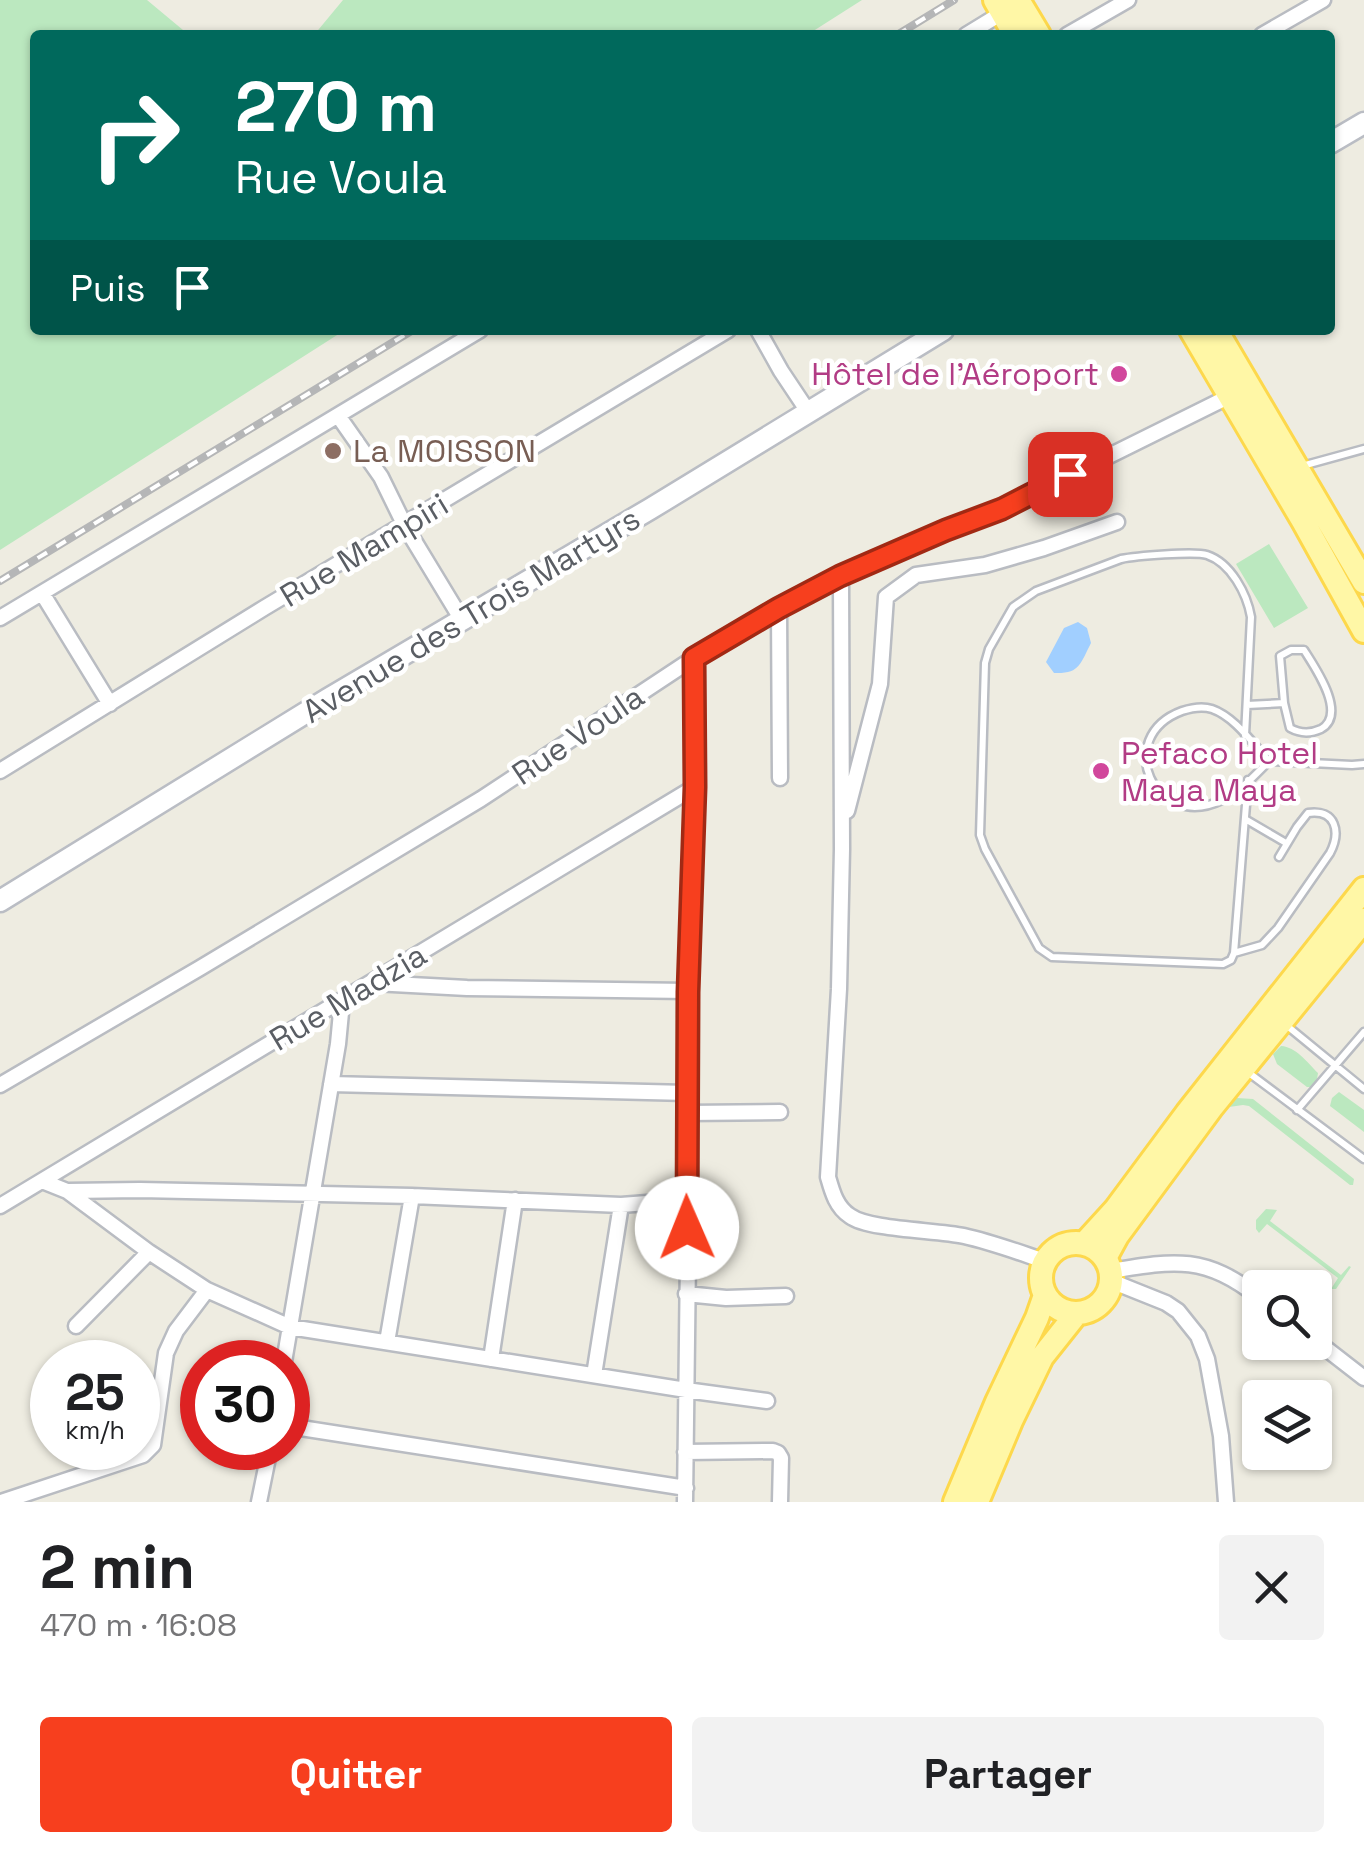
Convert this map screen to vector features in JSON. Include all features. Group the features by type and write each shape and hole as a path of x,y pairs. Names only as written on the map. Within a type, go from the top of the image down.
{"main road":[{"path":"1005,4 1013,30"},
{"path":"1005,4 1034,30"},
{"path":"1335,140 1364,123"},
{"name":"Avenue des Trois Martyrs","path":"0,900 935,335"},
{"path":"1194,335 1364,631"},
{"path":"1219,335 1364,582"},
{"path":"1084,1244 1115,1210 1364,890"},
{"path":"1109,1270 1099,1251 1084,1244 1066,1244 1045,1261 1041,1278 1045,1295 1059,1308 1077,1312 1097,1306 1106,1294 1115,1240 1243,1069 1364,920"},
{"path":"955,1502 1045,1295"},
{"path":"977,1502 1042,1358 1077,1312"}],"street":[{"path":"1075,30 1128,0"},
{"path":"1271,30 1323,0"},
{"path":"972,30 1005,4"},
{"path":"0,618 472,335"},
{"name":"Rue Mampiri","path":"0,770 720,335"},
{"path":"761,335 809,413"},
{"name":"Rue Voula","path":"0,1084 481,799 694,658 779,608 840,576 1002,509 1230,396"},
{"path":"338,417 381,477 405,526 462,620"},
{"path":"842,830 880,684 886,597 916,575 986,565 1117,522"},
{"path":"840,576 839,988 828,1176 833,1194 848,1216 868,1224 964,1236 1045,1261"},
{"path":"42,593 110,704"},
{"path":"779,608 780,778"},
{"path":"310,1430 685,1495 694,658"},
{"name":"Rue Madzia","path":"0,1206 695,787"},
{"path":"372,983 688,992"},
{"path":"288,1340 342,1002"},
{"path":"330,1084 687,1094"},
{"path":"687,1113 780,1112"},
{"path":"42,1181 67,1191 208,1290 290,1326 766,1401"},
{"path":"67,1191 412,1196 620,1205 686,1200"},
{"path":"387,1342 412,1196"},
{"path":"491,1359 515,1200"},
{"path":"594,1375 620,1205"},
{"path":"76,1326 149,1252"},
{"path":"1109,1270 1159,1264 1203,1266 1224,1272 1242,1285"},
{"path":"1109,1270 1178,1311 1198,1336 1221,1436 1226,1502"},
{"path":"1,1502 150,1450 166,1352 176,1331 208,1290"},
{"path":"686,1294 726,1298 786,1296"},
{"path":"1332,1353 1364,1378"},
{"path":"684,1452 778,1452 780,1502"},
{"path":"259,1502 266,1470"}],"lane":[{"path":"1296,468 1364,450"},
{"path":"1246,735 1251,616 1248,602 1231,572 1206,554 1121,558 1036,591 1014,607 989,649 980,835 1039,948 1052,957 1224,964 1234,953 1248,780"},
{"path":"1291,650 1304,650 1330,698 1329,720 1322,728 1300,733 1290,728 1284,703 1280,656 1291,650"},
{"path":"1247,706 1284,703"},
{"path":"1269,761 1222,800 1188,807 1158,792 1146,757 1148,741 1158,726 1172,715 1192,708 1212,709 1228,718 1269,761 1364,764"},
{"path":"1234,953 1262,945 1330,854 1336,830 1328,815 1308,813 1279,858"},
{"path":"1245,819 1286,843"},
{"path":"1281,1021 1364,1089"},
{"path":"1297,1110 1364,1032"},
{"path":"1243,1069 1364,1159"}],"green space":[{"path":"0,0 147,0 183,30 30,30 30,335 337,335 0,550"},
{"path":"343,0 862,0 815,30 318,30"},
{"path":"1269,544 1308,608 1274,628 1236,564"},
{"path":"1281,1046 1296,1052 1318,1073 1312,1087 1277,1064 1273,1054"},
{"path":"1339,1092 1364,1110 1364,1132 1330,1106"},
{"path":"1237,1098 1253,1099 1354,1179 1353,1185 1249,1106 1229,1107"},
{"path":"1266,1209 1277,1210 1270,1221 1341,1275 1351,1267 1336,1289 1332,1289 1338,1278 1332,1270 1267,1224 1259,1233 1256,1220"}],"water":[{"path":"1078,622 1087,628 1091,643 1074,669 1054,673 1046,662 1064,628"}],"railway":[{"path":"905,30 954,0"},
{"path":"0,581 405,335"}],"place":[{"name":"Hôtel de l'Aéroport","path":"1119,374"},
{"name":"La MOISSON","path":"333,451"},
{"name":"Pefaco Hotel Maya Maya","path":"1101,771"}],"route":[{"path":"687,1228 694,658 840,576 1002,509 1070,474"}]}
